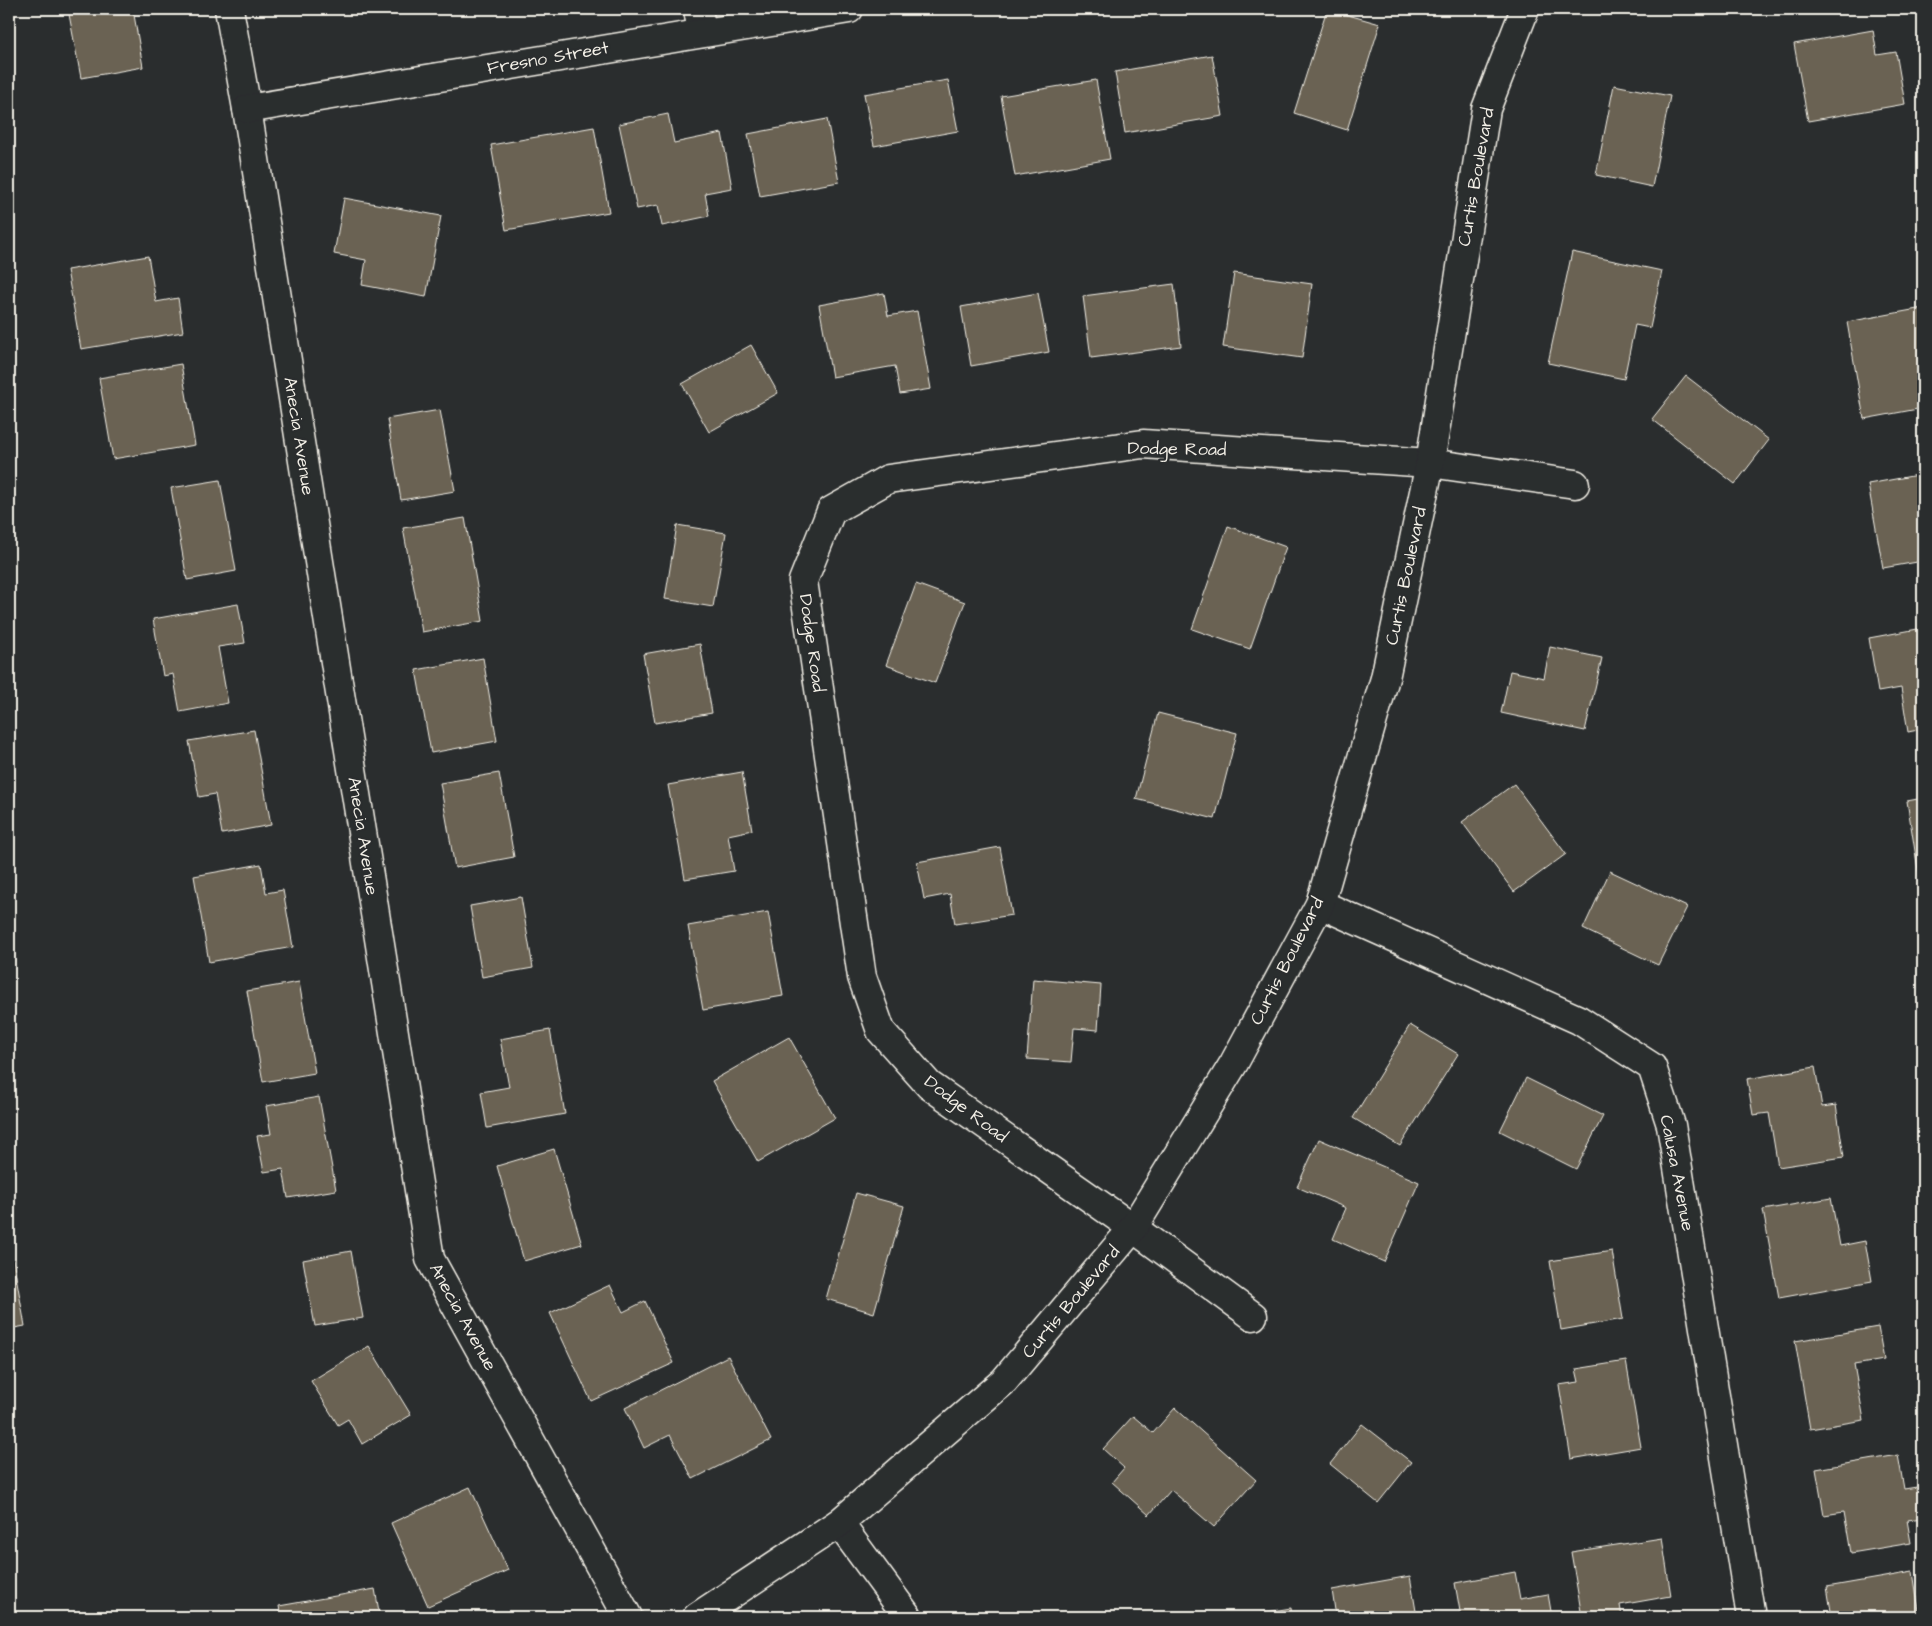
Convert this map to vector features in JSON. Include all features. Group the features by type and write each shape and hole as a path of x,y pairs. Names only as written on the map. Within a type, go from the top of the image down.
{"street":[{"name":"Anecia Avenue","path":"229,9 247,109 430,1259 628,1617"},
{"name":"Fresno Street","path":"247,109 700,21 849,9"},
{"name":"Curtis Boulevard","path":"697,1617 838,1523 1004,1380 1132,1228 1234,1063 1320,904 1385,678 1430,463 1486,109 1525,9"},
{"name":"Dodge Road","path":"1253,1316 929,1085 882,1031 862,977 803,581 831,511 888,479 1143,444 1430,463 1575,484"},
{"name":"Calusa Avenue","path":"1320,904 1579,1020 1652,1067 1671,1125 1751,1617"},
{"path":"838,1523 908,1617"}],"building":[{"path":"68,9 133,9 143,67 81,78"},
{"path":"1327,9 1380,24 1347,130 1294,113"},
{"path":"1873,30 1877,55 1896,52 1905,104 1808,121 1794,44"},
{"path":"1212,55 1223,116 1125,133 1115,72"},
{"path":"948,80 958,131 874,146 864,94"},
{"path":"1096,80 1110,159 1015,176 1001,96"},
{"path":"1614,85 1670,96 1652,187 1596,175"},
{"path":"668,114 674,143 722,133 732,188 705,193 709,216 662,226 658,205 637,209 619,124"},
{"path":"827,119 839,182 760,196 748,134"},
{"path":"594,127 609,212 506,230 491,145"},
{"path":"344,198 441,216 426,297 362,285 366,260 334,254"},
{"path":"1572,252 1662,271 1650,328 1635,325 1624,379 1548,363"},
{"path":"148,256 156,302 178,298 183,332 81,349 67,270"},
{"path":"1234,273 1312,284 1302,358 1223,347"},
{"path":"1174,284 1181,346 1091,358 1083,296"},
{"path":"884,293 888,316 917,311 931,389 900,394 895,366 832,377 819,305"},
{"path":"1038,293 1049,352 971,366 961,307"},
{"path":"1923,308 1923,408 1864,419 1847,322"},
{"path":"751,345 778,393 709,432 682,384"},
{"path":"181,364 195,445 113,459 99,378"},
{"path":"1686,376 1769,440 1735,484 1652,419"},
{"path":"440,410 455,491 401,500 387,419"},
{"path":"1923,474 1923,561 1883,568 1868,484"},
{"path":"220,480 236,571 187,580 171,488"},
{"path":"465,518 483,621 422,632 403,528"},
{"path":"677,525 726,533 713,607 665,599"},
{"path":"1228,526 1286,547 1250,649 1192,629"},
{"path":"916,584 965,602 935,683 886,665"},
{"path":"238,604 245,643 218,647 228,703 180,712 173,674 163,676 153,619"},
{"path":"1923,628 1923,729 1908,732 1901,688 1878,692 1869,638"},
{"path":"700,644 712,713 655,723 643,654"},
{"path":"1550,647 1602,658 1585,731 1501,713 1510,671 1544,678"},
{"path":"483,658 497,741 431,753 416,670"},
{"path":"1158,713 1237,733 1215,819 1136,799"},
{"path":"254,730 271,825 222,834 215,794 199,797 189,741"},
{"path":"742,772 752,830 728,835 734,871 685,879 668,785"},
{"path":"499,773 514,857 455,868 440,783"},
{"path":"1514,784 1566,854 1514,892 1462,822"},
{"path":"1923,798 1923,876 1919,876 1907,801"},
{"path":"1000,847 1012,915 955,924 950,894 924,899 917,862"},
{"path":"261,864 266,893 283,890 293,947 209,962 194,876"},
{"path":"1610,871 1687,907 1658,965 1583,929"},
{"path":"521,897 533,968 482,977 470,906"},
{"path":"768,912 783,996 703,1010 688,926"},
{"path":"1033,979 1101,985 1098,1030 1074,1028 1071,1062 1027,1059"},
{"path":"299,982 315,1073 263,1082 247,991"},
{"path":"1410,1025 1458,1054 1400,1146 1353,1118"},
{"path":"550,1030 565,1114 487,1128 481,1092 509,1087 500,1039"},
{"path":"789,1037 835,1118 758,1162 712,1081"},
{"path":"1815,1067 1822,1107 1836,1105 1844,1157 1778,1167 1769,1113 1753,1115 1747,1079"},
{"path":"1526,1078 1603,1116 1576,1169 1500,1131"},
{"path":"319,1097 336,1190 288,1198 283,1169 264,1172 257,1136 271,1134 266,1106"},
{"path":"1319,1139 1419,1182 1384,1262 1333,1239 1346,1208 1297,1187"},
{"path":"554,1149 582,1244 524,1261 497,1166"},
{"path":"856,1193 904,1206 874,1313 826,1299"},
{"path":"1831,1198 1840,1246 1865,1241 1872,1281 1779,1298 1763,1210"},
{"path":"9,1237 25,1326 9,1329"},
{"path":"351,1251 363,1318 315,1326 303,1260"},
{"path":"1612,1251 1623,1319 1561,1330 1550,1261"},
{"path":"610,1285 623,1312 645,1301 674,1363 591,1401 550,1313"},
{"path":"1878,1327 1884,1360 1854,1365 1864,1420 1810,1429 1795,1341"},
{"path":"369,1346 411,1415 362,1444 348,1419 338,1425 311,1381"},
{"path":"728,1356 771,1440 693,1479 670,1435 644,1448 625,1408"},
{"path":"1626,1361 1641,1447 1571,1459 1559,1385 1579,1382 1576,1369"},
{"path":"1175,1408 1256,1480 1214,1527 1171,1490 1149,1515 1112,1482 1124,1468 1103,1449 1133,1416 1153,1433"},
{"path":"1362,1424 1411,1462 1378,1503 1330,1464"},
{"path":"1898,1455 1904,1489 1917,1487 1922,1518 1907,1520 1911,1543 1851,1553 1844,1512 1824,1515 1816,1469"},
{"path":"470,1487 508,1570 428,1606 391,1523"},
{"path":"1662,1538 1671,1596 1620,1605 1622,1617 1582,1617 1571,1552"},
{"path":"1515,1572 1520,1599 1548,1594 1552,1617 1461,1617 1455,1583"},
{"path":"1913,1572 1920,1617 1832,1617 1827,1587"},
{"path":"1410,1576 1417,1617 1336,1617 1332,1590"},
{"path":"375,1589 380,1617 281,1617 279,1606"},
{"path":"1291,1608 1292,1617 1237,1617"}]}
